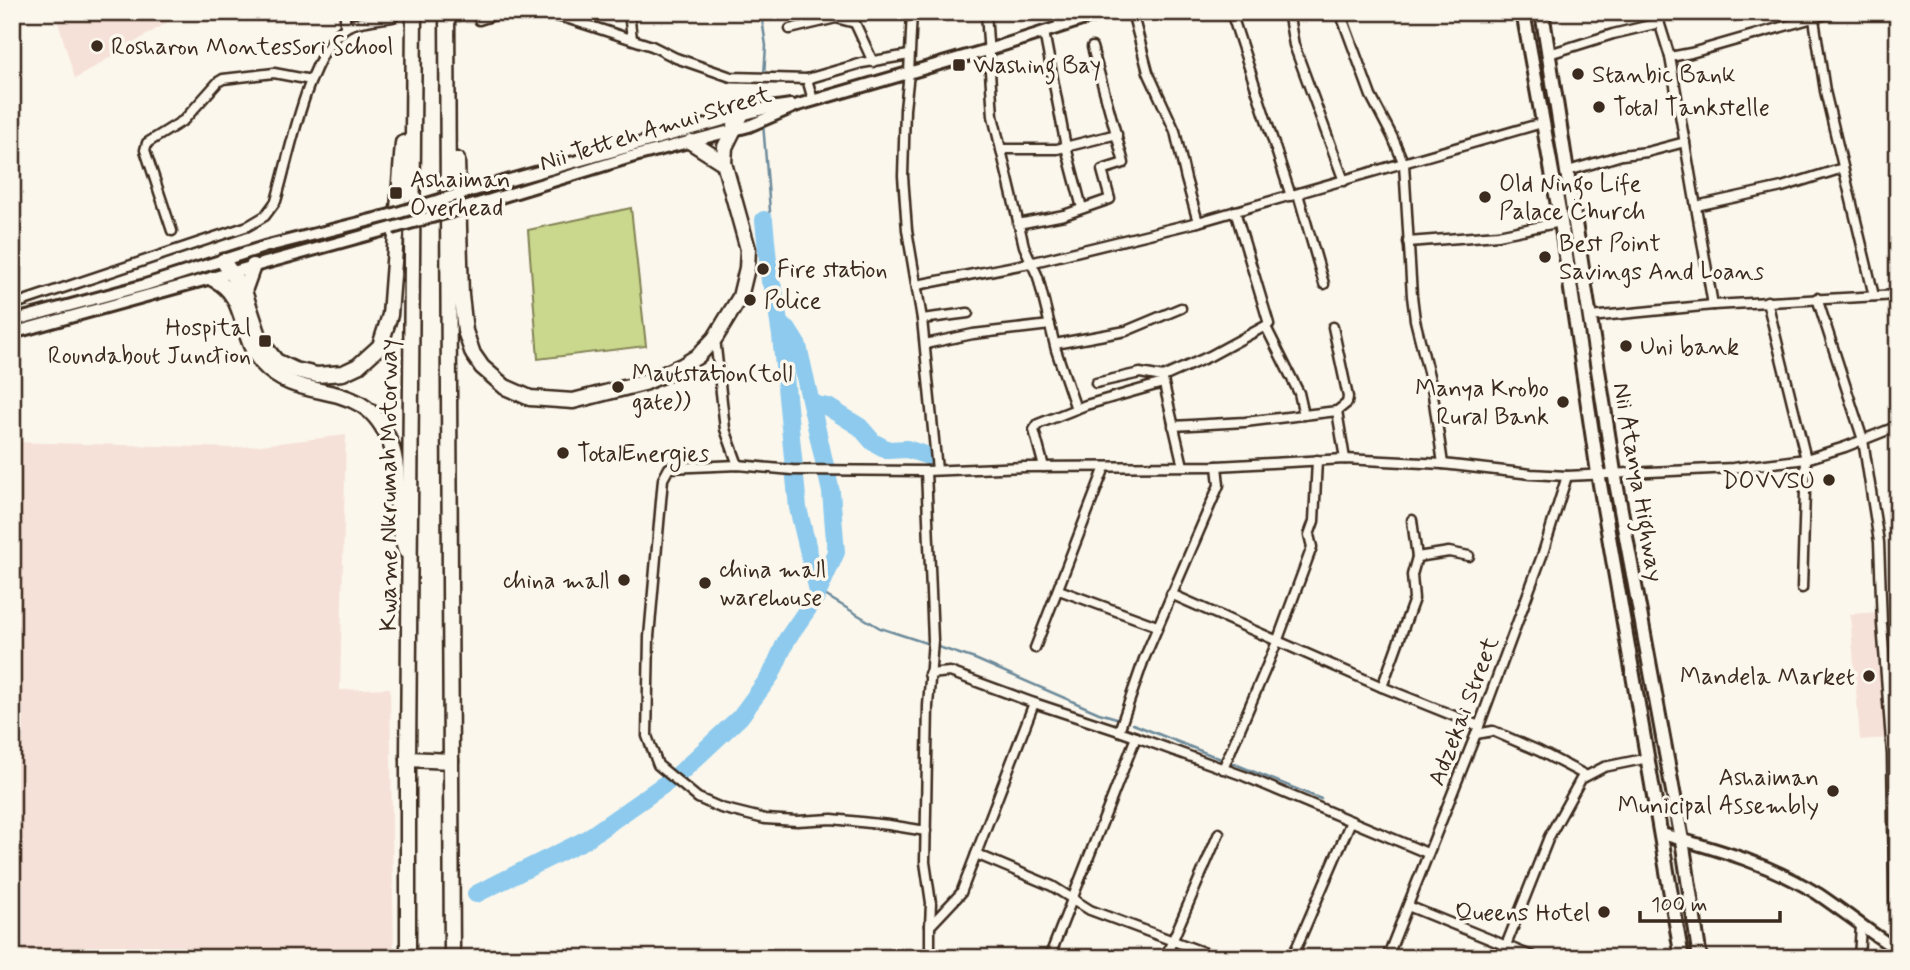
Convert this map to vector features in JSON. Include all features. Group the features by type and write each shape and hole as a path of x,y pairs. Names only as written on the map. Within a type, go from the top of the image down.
{"highway":[{"name":"Kwame Nkrumah Motorway","path":"408,958 414,12"},
{"path":"447,12 452,958"},
{"path":"447,51 455,96 464,323 469,345 482,367 505,387 530,398 573,401 644,383 698,356 715,338 740,297 748,250 724,163 725,148 741,115"},
{"path":"227,267 244,291 266,351 276,361 295,370 317,375 344,373 358,366 380,346 393,298 407,90 414,52"},
{"path":"691,142 724,163"},
{"path":"244,291 253,266"},
{"path":"213,279 232,292 253,349 269,370 294,383 348,397 371,411 379,420 394,454 399,527 411,568"},
{"path":"408,759 451,761"}],"main road":[{"name":"Nii Tetteh Amui Street","path":"227,267 253,266 732,131 797,105 991,49 1107,12"},
{"path":"1524,12 1561,222 1598,473 1682,958"},
{"name":"Nii Atanya Highway","path":"1542,12 1614,472 1682,839 1700,958"},
{"path":"12,333 213,279 227,267 264,247 387,216 741,115 776,106 797,105"},
{"path":"13,314 227,267"},
{"path":"1662,834 1726,851 1774,870 1818,894 1896,950"}],"street":[{"path":"345,12 345,28"},
{"path":"479,20 504,12"},
{"path":"538,12 632,39 731,77 807,79 856,65 909,55"},
{"path":"629,12 632,39"},
{"path":"852,12 873,62"},
{"path":"912,12 905,109 904,176 907,230 922,319 937,470"},
{"path":"986,12 991,49 992,101 1018,224 1030,263 1038,278 1076,409"},
{"path":"1056,12 1060,26"},
{"path":"1132,12 1148,72 1175,131 1198,222"},
{"path":"1231,12 1324,284"},
{"path":"1288,12 1297,53 1344,181"},
{"path":"1340,12 1370,96 1404,164 1415,320 1432,388 1443,464"},
{"path":"1656,12 1670,57 1713,305"},
{"path":"1670,57 1834,12"},
{"path":"1889,12 1898,20"},
{"path":"13,314 105,276 248,226 265,216 276,201 311,80 325,51 345,28 393,17"},
{"path":"790,29 836,18 855,23"},
{"path":"1814,19 1825,92 1874,296"},
{"path":"1549,54 1659,23"},
{"path":"1044,32 1066,147 1082,208"},
{"path":"1018,224 1064,215 1110,199 1102,170 1124,163 1093,47"},
{"path":"172,231 145,150 147,143 184,120 223,79 274,74 311,80"},
{"path":"807,79 813,100"},
{"path":"917,285 1030,263 1198,222 1542,123"},
{"path":"1001,149 1066,147 1117,134"},
{"path":"1568,171 1622,155 1647,152 1685,142"},
{"path":"1696,206 1782,187 1843,167"},
{"path":"1044,467 1034,430 1038,424 1163,380 1266,327 1269,320 1235,211"},
{"path":"1408,242 1498,234 1561,222"},
{"path":"1590,317 1767,301 1898,295"},
{"path":"1817,298 1863,440 1878,542 1892,754 1896,950"},
{"path":"1767,301 1806,459 1802,588"},
{"path":"1055,344 1126,331 1181,308"},
{"path":"922,319 968,313"},
{"path":"925,344 973,334 1050,326"},
{"path":"1266,327 1298,393 1304,415"},
{"path":"1173,426 1232,423 1337,411 1347,403 1348,397 1333,327"},
{"path":"715,338 725,429 738,465"},
{"path":"1096,383 1140,373 1163,380"},
{"path":"1163,380 1183,466"},
{"path":"1337,411 1345,459"},
{"path":"926,831 832,819 765,819 721,808 698,797 658,765 647,736 649,637 663,479 669,468 738,465 792,470 926,471 1217,466 1345,459 1443,464 1567,476 1733,468 1806,459 1898,426"},
{"path":"1223,769 1277,642 1312,547 1309,535 1314,522 1317,460"},
{"path":"1119,731 1157,626 1219,485 1217,466"},
{"path":"1035,648 1105,467"},
{"path":"926,471 933,644 929,674 925,862 930,903 930,958"},
{"name":"Adzekai Street","path":"1387,958 1477,730 1543,553 1567,476"},
{"path":"1382,687 1414,599 1412,576 1417,557 1412,520"},
{"path":"1417,557 1449,552 1469,556"},
{"path":"1059,590 1157,626"},
{"path":"1171,594 1477,730 1493,732 1539,751 1585,775"},
{"path":"929,674 950,672 1183,752 1427,853"},
{"path":"930,926 961,893 1034,703"},
{"path":"1049,958 1136,737"},
{"path":"1501,958 1549,837 1585,775 1604,767 1648,758"},
{"path":"1292,958 1351,821"},
{"path":"1165,958 1219,833"},
{"path":"976,853 1052,886 1090,910 1219,958"},
{"path":"1408,906 1536,958"},
{"path":"1859,958 1860,925"}],"shaded area":[{"name":"Rosharon Montessori School","path":"55,12 184,12 75,79"},
{"path":"346,435 340,690 390,688 394,958 12,958 12,442 235,448"},
{"name":"Mandela Market","path":"1879,612 1888,738 1860,740 1850,614"}],"green space":[{"path":"631,208 646,346 538,359 528,230"}],"waterway":[{"path":"761,12 766,46 764,75"},
{"path":"763,82 763,106"},
{"path":"763,123 770,211 764,220"},
{"path":"764,220 770,281 774,290 781,336 798,508 818,591"},
{"path":"476,894 585,840 679,774 740,717 771,675 787,639 816,597 836,552 831,492 798,346 788,330 780,325"},
{"path":"812,404 828,407 860,427 873,442 888,450 907,449 928,456"},
{"path":"818,591 880,628 975,659 1099,713 1120,719"},
{"path":"1133,724 1221,759"},
{"path":"1230,762 1321,799"}],"tunnel":[{"path":"393,17 479,20"}],"place":[{"name":"Rosharon Montessori School","path":"97,46"},
{"name":"Washing Bay","path":"959,65"},
{"name":"Stanbic Bank","path":"1578,74"},
{"name":"Total Tankstelle","path":"1599,107"},
{"name":"Ashaiman Overhead","path":"396,193"},
{"name":"Old Ningo Life Palace Church","path":"1485,197"},
{"name":"Best Point Savings And Loans","path":"1545,257"},
{"name":"Fire station","path":"763,269"},
{"name":"Police","path":"750,300"},
{"name":"Hospital Roundabout Junction","path":"265,341"},
{"name":"Uni bank","path":"1626,346"},
{"name":"Mautstation(toll gate))","path":"618,387"},
{"name":"Manya Krobo Rural Bank","path":"1563,402"},
{"name":"TotalEnergies","path":"563,453"},
{"name":"DOVVSU","path":"1829,480"},
{"name":"china mall","path":"624,580"},
{"name":"china mall warehouse","path":"705,583"},
{"name":"Mandela Market","path":"1869,676"},
{"name":"Ashaiman Municipal Assembly","path":"1833,791"},
{"name":"Queens Hotel","path":"1604,912"}]}
